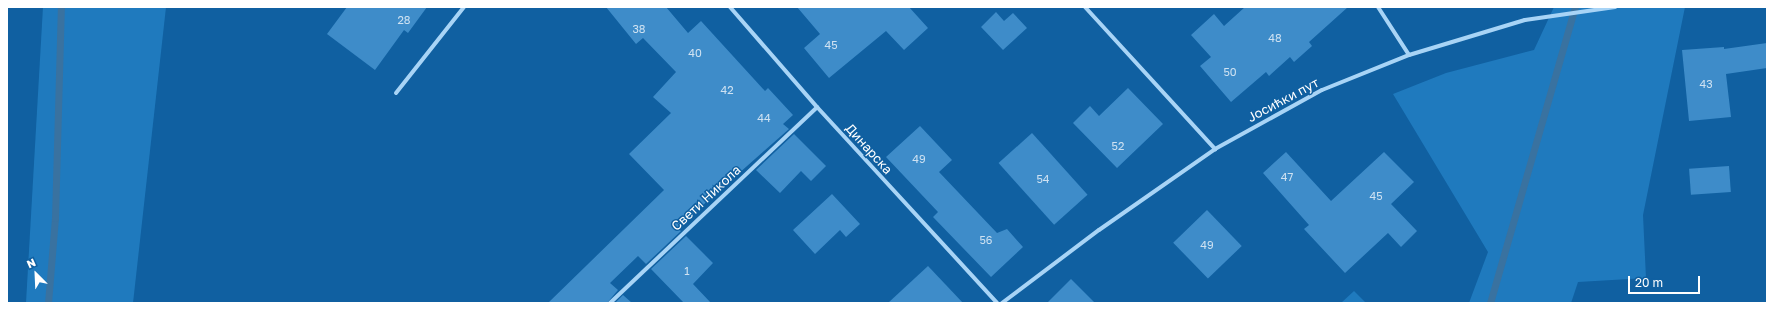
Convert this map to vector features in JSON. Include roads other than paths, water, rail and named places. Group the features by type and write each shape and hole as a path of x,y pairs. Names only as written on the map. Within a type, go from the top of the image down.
{"street":[{"path":"396,93 464,7"},
{"name":"Динарска","path":"730,7 817,107 996,303"},
{"path":"1085,7 1215,149"},
{"path":"1378,7 1409,55"},
{"name":"Јосићки пут","path":"1002,303 1099,230 1215,149 1322,90 1409,55 1525,20 1615,7"},
{"name":"Свети Никола","path":"610,303 817,107"}],"waterway":[{"path":"48,303 55,218 61,7"},
{"path":"1490,303 1575,7"}]}
